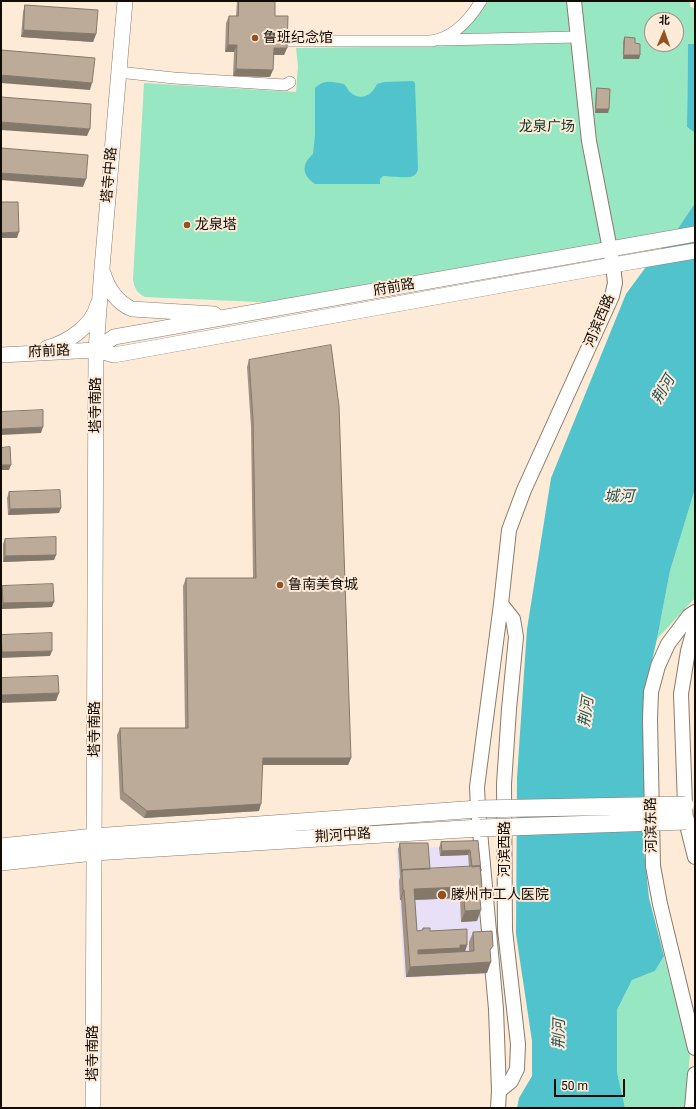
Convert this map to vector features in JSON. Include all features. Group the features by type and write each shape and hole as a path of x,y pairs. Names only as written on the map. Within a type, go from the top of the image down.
{"main road":[{"name":"塔寺中路","path":"96,350 125,1"},
{"name":"府前路","path":"96,350 114,338 695,234"},
{"name":"府前路","path":"1,355 96,350 114,355 695,251"},
{"path":"102,268 107,284 116,298 124,305 132,309 237,316"},
{"path":"25,354 51,347 73,337 92,317 100,296"},
{"name":"塔寺南路","path":"93,1108 96,350"},
{"name":"荆河中路","path":"1,862 94,845 478,809 690,812"},
{"name":"荆河中路","path":"1,847 94,845 480,828 690,812"}],"street":[{"path":"438,40 450,34 465,21 477,8 481,1"},
{"name":"河滨西路","path":"498,1108 499,1091 496,1009 477,788 509,530 524,490 612,296 615,283 611,249 589,141 574,1"},
{"path":"291,41 431,41 578,37"},
{"path":"118,72 174,78 285,86 290,82"},
{"name":"河滨西路","path":"499,1091 511,1081 517,1069 518,1044 505,922 504,784 516,637 513,618 501,604"},
{"name":"河滨东路","path":"695,612 689,616 668,644 658,666 651,692 650,719 653,866 660,904 695,1048"},
{"path":"695,626 688,651 681,694 695,857"},
{"path":"692,1108 695,1074"}],"shaded area":[{"name":"滕州市工人医院","path":"484,846 491,974 404,978 396,848"}],"green space":[{"name":"龙泉广场","path":"488,1 567,1 568,3 585,1 690,1 690,7 695,8 695,44 688,44 687,127 695,133 695,203 677,230 281,303 145,297 138,292 135,288 133,279 144,83 296,92 298,66 296,48 436,46 458,36 472,23"},
{"path":"695,489 695,598 657,639 670,571"},
{"path":"664,956 690,1054 685,1108 625,1108 617,1072 617,1010 632,980 655,971"}],"water":[{"path":"688,44 695,44 695,133 687,127"},
{"path":"413,81 415,83 418,168 415,175 410,177 383,176 380,179 380,184 315,184 311,181 305,173 305,166 306,162 313,154 315,135 315,88 325,82 344,84 354,95 362,97 369,94 377,84 384,82"},
{"name":"城河","path":"695,203 695,489 670,571 657,639 643,699 645,786 643,841 649,898 664,956 655,971 632,980 617,1010 617,1072 625,1108 517,1108 519,1098 532,1076 532,1041 516,934 517,778 527,629 551,478 626,294 651,260 677,230"}],"building":[{"name":"鲁班纪念馆","path":"239,1 275,1 275,16 288,16 287,48 274,48 273,70 236,69 237,45 228,45 229,16 238,16"},
{"path":"25,5 98,10 96,34 24,30"},
{"path":"625,37 635,38 635,43 640,44 640,55 624,55"},
{"path":"1,50 95,58 92,83 1,75"},
{"path":"597,88 610,89 609,109 596,109"},
{"path":"1,97 91,104 90,129 1,122"},
{"path":"1,148 88,155 86,179 1,173"},
{"path":"1,202 18,202 19,232 1,233"},
{"name":"鲁南美食城","path":"331,345 339,406 351,758 263,758 261,804 147,811 123,792 120,728 188,728 186,578 256,578 253,419 249,360"},
{"path":"43,410 43,427 1,429 1,412"},
{"path":"10,447 11,465 1,465 1,448"},
{"path":"60,490 61,508 10,509 9,492"},
{"path":"56,537 56,555 5,556 5,539"},
{"path":"53,584 54,602 3,603 2,586"},
{"path":"52,633 52,651 2,652 1,635"},
{"path":"58,676 59,693 1,695 1,678"},
{"path":"478,841 481,871 480,866 472,867 470,850 442,851 441,842"},
{"path":"400,843 428,843 430,869 402,870 402,872"},
{"path":"480,866 482,888 479,888 481,910 465,911 463,887 414,889 417,931 423,930 423,928 430,928 430,931 467,929 467,945 460,945 460,948 418,950 418,954 474,951 473,932 492,931 493,946 490,950 491,962 410,967 402,870"}],"place":[{"name":"鲁班纪念馆","path":"255,38"},
{"name":"龙泉塔","path":"187,225"},
{"name":"鲁南美食城","path":"280,585"},
{"name":"滕州市工人医院","path":"442,895"}],"water label":[{"name":"荆河","path":"664,390"},
{"name":"荆河","path":"587,712"},
{"name":"荆河","path":"560,1034"}]}
